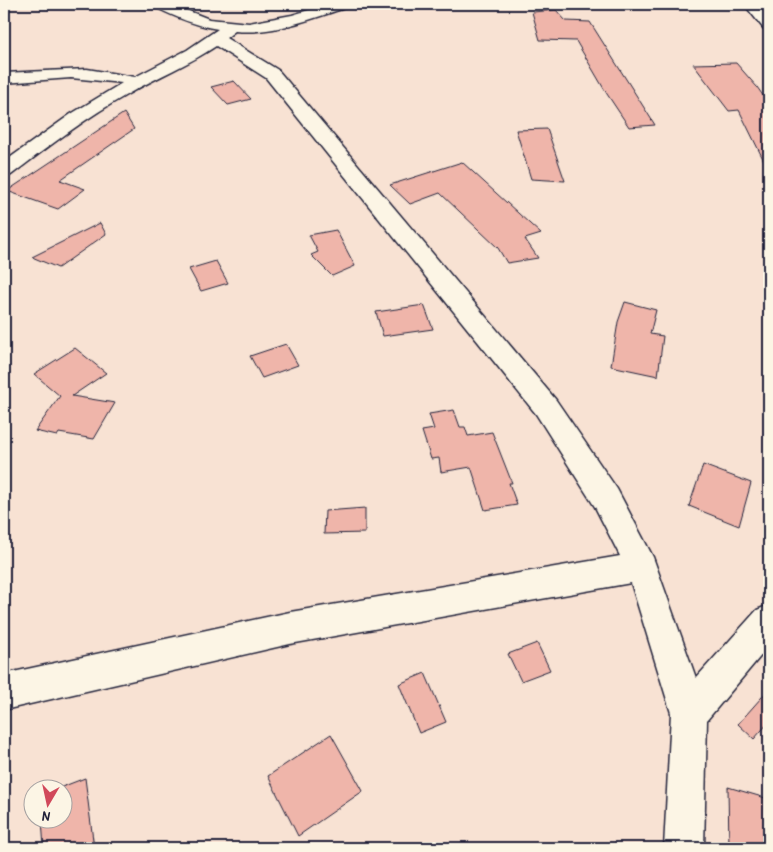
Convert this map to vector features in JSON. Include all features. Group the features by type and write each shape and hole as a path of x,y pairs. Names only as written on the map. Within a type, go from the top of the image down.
{"street":[{"path":"160,4 207,23 223,33 272,74 546,407 606,498 642,567 689,713 684,848"},
{"path":"4,171 61,127 223,33 269,25 343,4"},
{"path":"751,4 769,26"},
{"path":"4,78 67,72 97,73 138,82"},
{"path":"4,148 32,149"},
{"path":"4,692 290,628 642,567"},
{"path":"689,713 769,620"}],"building":[{"path":"556,10 566,21 590,22 655,125 629,127 576,41 540,40 532,12"},
{"path":"736,63 769,104 769,171 739,110 729,111 693,64"},
{"path":"234,81 251,99 228,105 211,87"},
{"path":"124,113 134,129 60,180 85,189 58,209 7,191"},
{"path":"547,129 565,181 531,179 516,130"},
{"path":"462,162 541,234 525,239 538,258 507,263 498,248 440,193 410,204 390,185"},
{"path":"100,223 106,234 58,268 32,257"},
{"path":"336,230 355,266 332,276 311,255 318,252 309,235"},
{"path":"216,261 228,283 201,291 189,269"},
{"path":"625,302 656,310 650,334 663,336 658,376 611,366 618,322"},
{"path":"424,305 433,329 383,336 376,312"},
{"path":"286,344 298,365 262,378 250,356"},
{"path":"75,348 106,373 72,396 115,403 94,439 59,433 57,436 35,431 60,396 34,374"},
{"path":"454,410 460,427 465,427 468,436 492,432 512,483 509,483 517,505 485,510 471,467 441,472 439,458 431,459 422,431 434,429 429,414"},
{"path":"703,465 751,483 739,526 689,506"},
{"path":"365,508 365,533 324,534 325,511"},
{"path":"537,643 550,670 521,681 508,654"},
{"path":"425,673 446,722 419,733 399,684"},
{"path":"769,689 769,722 754,739 738,724"},
{"path":"331,734 363,791 298,836 268,776"},
{"path":"85,778 94,848 44,848 43,830 72,830 72,783"},
{"path":"728,787 769,799 769,848 729,848"}]}
